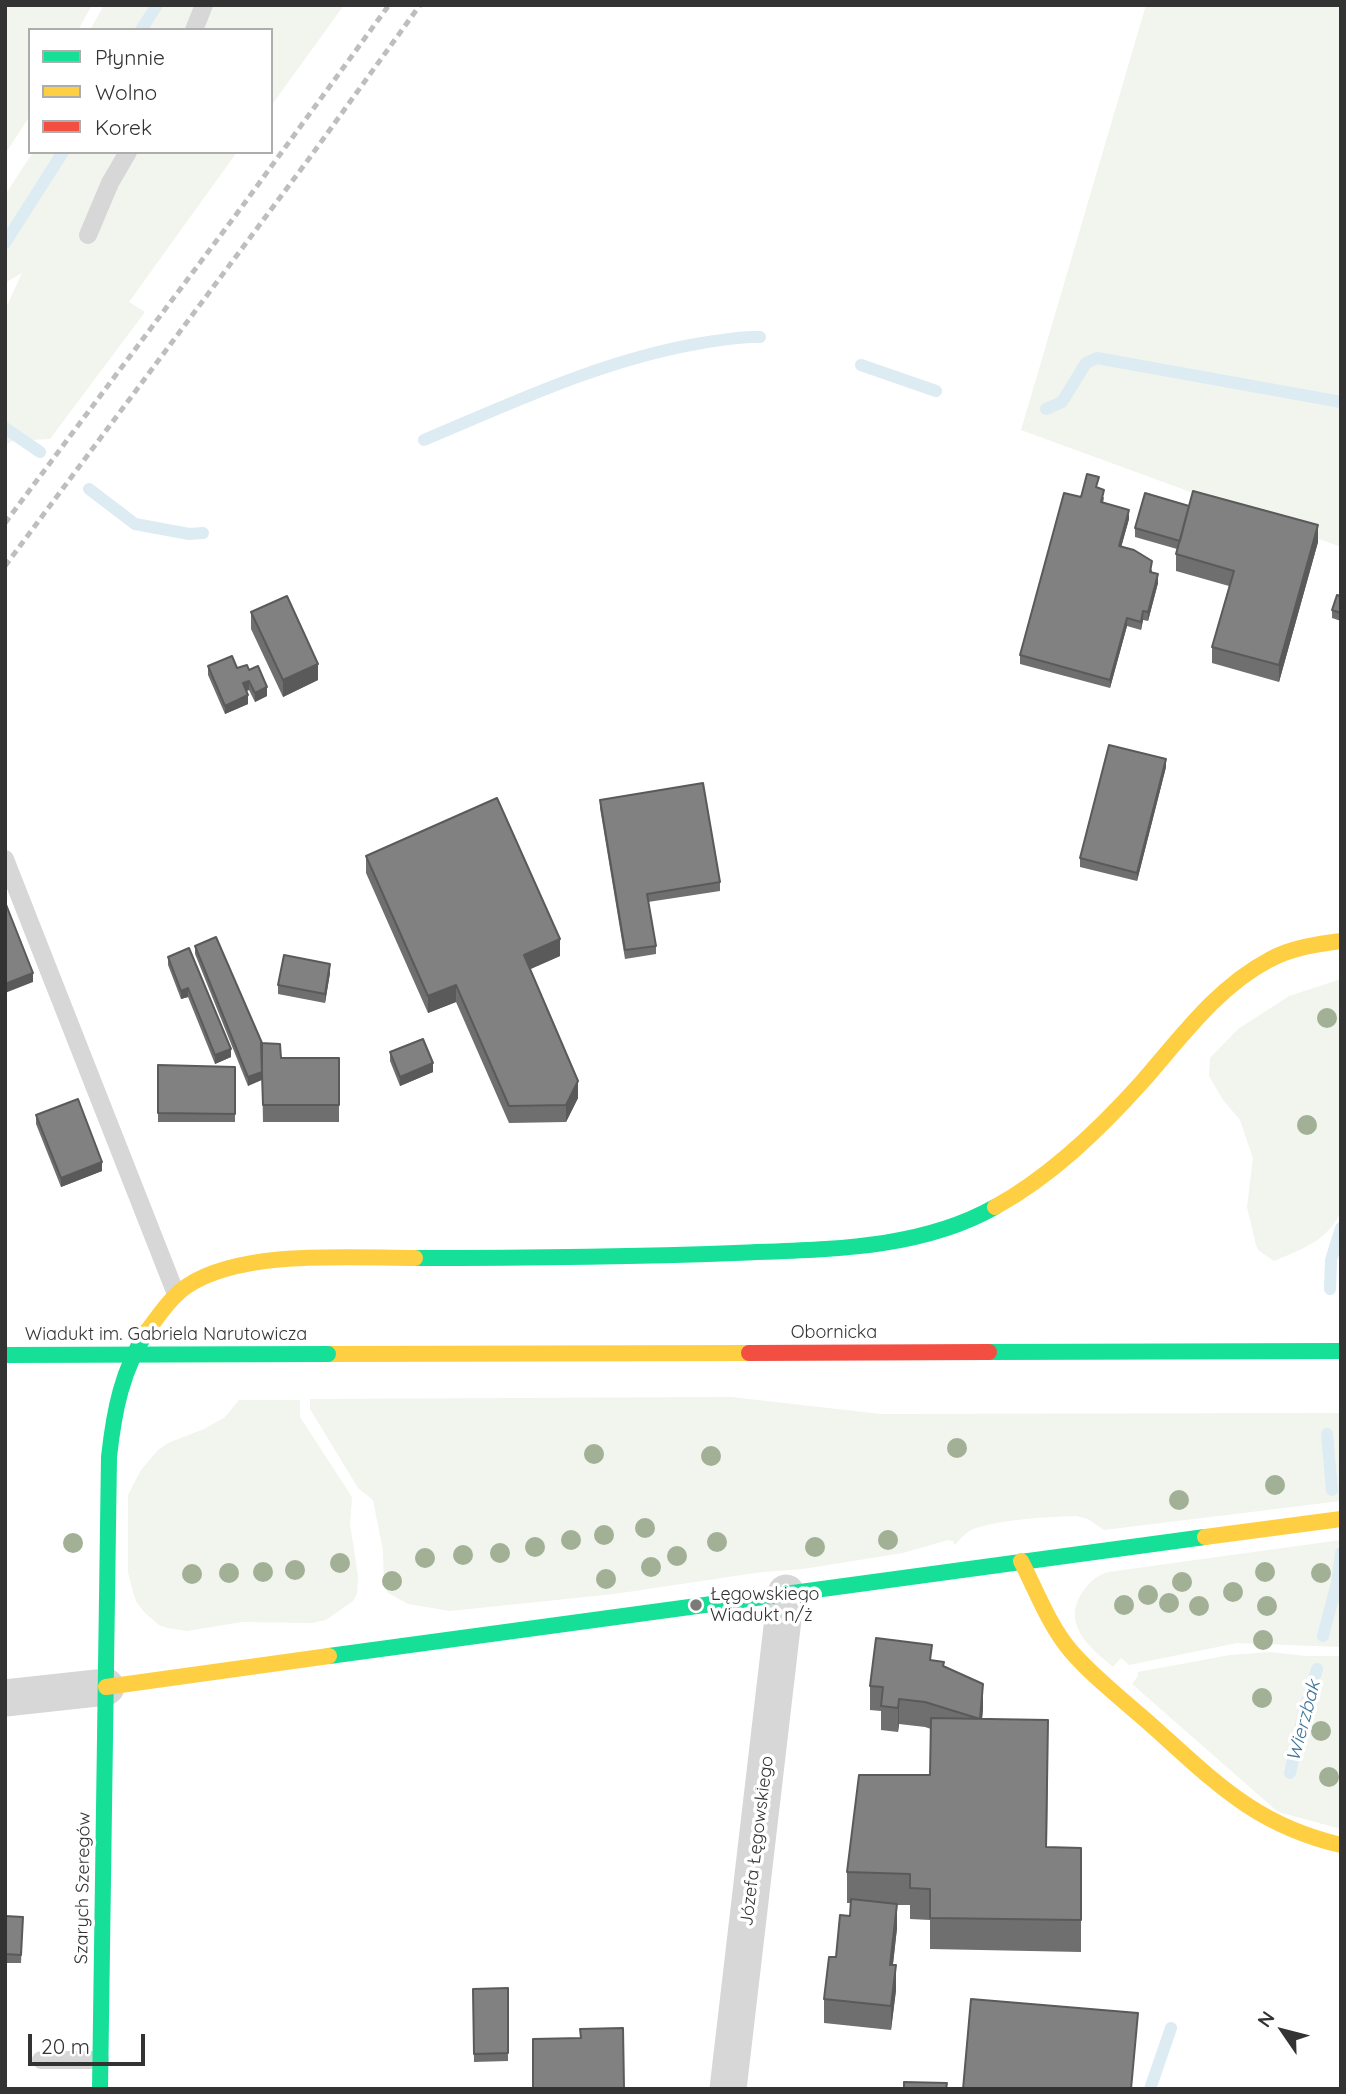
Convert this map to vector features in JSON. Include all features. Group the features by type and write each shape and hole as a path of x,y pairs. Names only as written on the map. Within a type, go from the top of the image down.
{"street":[{"path":"176,1294 193,1282 221,1271 285,1259 673,1255 833,1246 923,1236 961,1224 1012,1197 1068,1156 1122,1104 1212,1006 1267,961 1298,949 1341,941"},
{"name":"Szarych Szeregów","path":"100,2089 109,1457 113,1409 126,1370 142,1336 176,1294"},
{"name":"Obornicka","path":"328,1354 1341,1351"},
{"name":"Wiadukt im. Gabriela Narutowicza","path":"5,1355 328,1354"},
{"path":"5,1698 106,1687 1341,1519"},
{"path":"1021,1561 1065,1644 1129,1705 1235,1799 1256,1813 1315,1840 1341,1845"},
{"name":"Józefa Łęgowskiego","path":"728,2089 786,1593"}],"lane":[{"path":"195,28 204,5"},
{"path":"88,235 110,183 127,154"},
{"path":"5,859 176,1294"},
{"path":"41,2060 100,2060"}],"shaded area":[{"path":"5,5 92,5 79,28 28,28 28,119 5,154"},
{"path":"104,5 344,5 273,103 273,28 91,28"},
{"path":"1146,5 1341,5 1341,547 1021,430"},
{"path":"32,154 236,154 129,302 145,312 50,439 12,441 5,446 5,310 22,273 5,283 5,195"},
{"path":"1341,979 1341,1211 1329,1230 1313,1243 1274,1261 1258,1250 1256,1245 1247,1207 1253,1158 1240,1120 1223,1100 1209,1076 1210,1058 1238,1029 1289,996"},
{"path":"731,1397 881,1414 1341,1413 1341,1501 1104,1530 1088,1519 1076,1516 1012,1521 973,1529 955,1545 948,1540 903,1553 803,1569 762,1572 614,1594 450,1611 408,1604 388,1593 384,1586 383,1551 373,1500 358,1488 310,1409 310,1399"},
{"path":"239,1400 300,1400 300,1417 352,1497 350,1524 358,1576 357,1594 353,1601 326,1620 312,1623 242,1622 187,1631 167,1628 145,1613 133,1592 128,1572 128,1495 141,1470 158,1450 224,1418"},
{"path":"1341,1540 1341,1647 1237,1643 1129,1665 1121,1658 1113,1667 1089,1645 1077,1627 1076,1607 1080,1596 1092,1581 1108,1572"},
{"path":"1270,1652 1341,1656 1341,1829 1278,1812 1132,1684 1138,1672 1230,1655"}],"building":[{"path":"1087,474 1099,477 1096,487 1104,490 1101,502 1129,510 1119,546 1134,550 1152,561 1150,572 1158,574 1148,612 1143,611 1141,622 1127,618 1110,680 1020,655 1064,493 1081,497"},
{"path":"1193,491 1318,525 1279,665 1212,647 1234,571 1176,554"},
{"path":"1145,493 1189,506 1180,541 1135,528"},
{"path":"1337,595 1341,596 1341,613 1332,610"},
{"path":"287,596 318,664 283,680 251,612"},
{"path":"232,656 237,668 247,665 249,670 258,666 267,687 255,693 249,681 243,683 248,695 225,706 208,666"},
{"path":"1109,745 1166,759 1137,873 1080,858"},
{"path":"703,783 720,882 647,894 656,946 625,950 600,800"},
{"path":"497,798 560,939 524,955 578,1081 566,1105 509,1106 456,985 428,996 366,856"},
{"path":"5,902 33,973 5,984"},
{"path":"216,937 262,1043 262,1072 248,1077 195,946"},
{"path":"189,948 231,1049 215,1055 188,988 181,991 168,957"},
{"path":"284,955 330,964 325,994 278,985"},
{"path":"423,1039 433,1063 400,1077 390,1052"},
{"path":"261,1043 280,1044 281,1058 339,1058 339,1105 263,1105"},
{"path":"158,1065 235,1067 235,1114 158,1113"},
{"path":"78,1099 102,1162 61,1178 36,1115"},
{"path":"876,1638 932,1645 930,1660 944,1662 943,1666 983,1684 980,1719 925,1702 899,1699 898,1708 881,1706 883,1687 870,1686"},
{"path":"931,1718 1048,1720 1046,1847 1081,1848 1081,1920 930,1918 930,1889 910,1888 910,1874 847,1872 859,1775 930,1775"},
{"path":"851,1899 897,1904 890,1965 896,1965 891,2006 824,1999 829,1957 836,1957 840,1915 850,1916"},
{"path":"5,1916 23,1917 21,1955 5,1954"},
{"path":"508,1988 508,2053 474,2054 473,1989"},
{"path":"971,1999 1138,2013 1131,2089 963,2089"},
{"path":"623,2028 624,2088 533,2089 533,2039 581,2038 580,2029"},
{"path":"904,2082 947,2083 946,2089 904,2089"}],"waterway":[{"path":"142,28 157,5"},
{"path":"5,243 62,154"},
{"path":"424,440 560,383 630,360 702,343 760,337"},
{"path":"1046,409 1062,402 1086,363 1097,358 1341,402"},
{"path":"861,365 936,391"},
{"path":"5,428 40,452"},
{"path":"89,489 135,524 189,534 203,533"},
{"name":"Wierzbak","path":"1330,1289 1331,1260 1341,1228"},
{"name":"Wierzbak","path":"1327,1434 1332,1490"},
{"name":"Wierzbak","path":"1323,1636 1337,1583 1341,1553"},
{"name":"Wierzbak","path":"1290,1773 1317,1669"},
{"name":"Wierzbak","path":"1150,2089 1171,2028"}],"railway":[{"path":"5,523 389,5"},
{"path":"5,566 308,160 420,5"}],"traffic: fast":[{"path":"415,1258 655,1255 835,1248 901,1240 934,1232 995,1207"},
{"path":"100,2089 109,1457 121,1391 132,1360 148,1330"},
{"path":"989,1352 1341,1351"},
{"path":"5,1355 328,1354"},
{"path":"329,1656 1205,1537"}],"traffic: slow":[{"path":"995,1207 1036,1181 1091,1134 1142,1082 1200,1015 1250,971 1286,952 1341,941"},
{"path":"148,1330 181,1290 210,1274 237,1266 298,1258 415,1258"},
{"path":"328,1354 749,1353"},
{"path":"1205,1537 1341,1519"},
{"path":"1021,1561 1062,1640 1108,1688 1236,1798 1283,1826 1341,1845"},
{"path":"106,1687 329,1656"}],"traffic: jam":[{"path":"749,1353 989,1352"}],"place":[{"name":"Łęgowskiego Wiadukt n/ż","path":"696,1605"}]}
